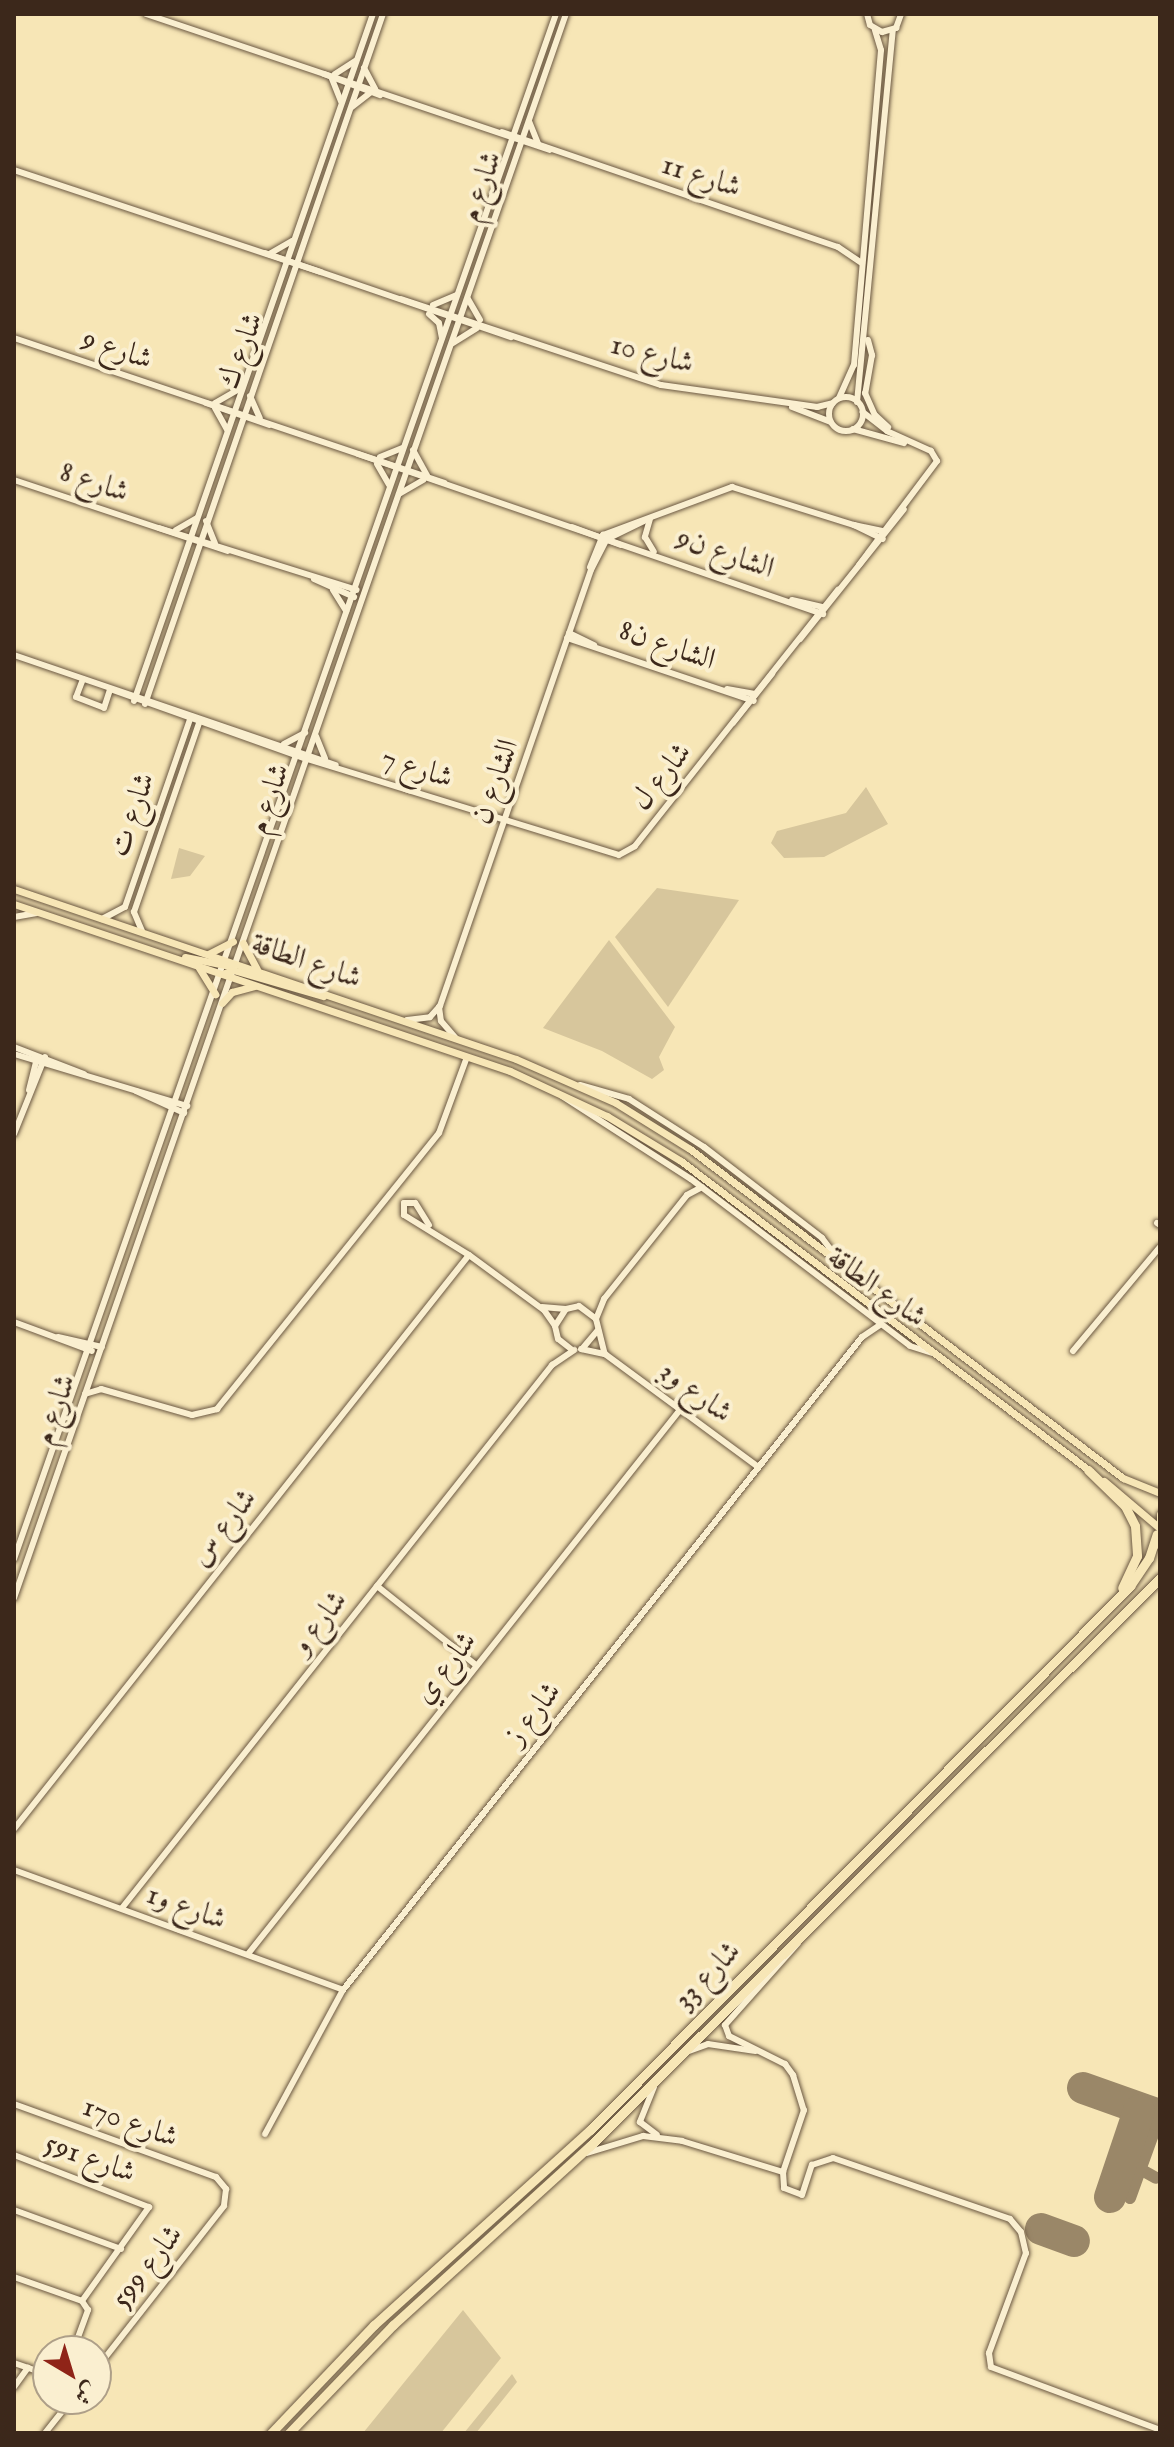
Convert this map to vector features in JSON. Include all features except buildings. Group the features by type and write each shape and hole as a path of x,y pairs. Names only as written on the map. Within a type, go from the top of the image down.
{"highway":[{"path":"1088,1470 1125,1506 1137,1534 1133,1568 1105,1610"},
{"name":"شارع 33","path":"271,2433 374,2325 611,2109 1105,1610 1140,1573 1157,1530"},
{"name":"شارع 33","path":"289,2433 393,2325 560,2173 669,2068 1160,1578"}],"main road":[{"name":"شارع الطاقة","path":"14,889 206,954 261,987 557,1091 681,1161 1088,1470 1157,1530"},
{"name":"شارع الطاقة","path":"14,904 197,966 261,972 456,1038 580,1085 690,1149 1123,1478 1160,1493"},
{"path":"206,954 233,941"},
{"path":"243,943 261,972"},
{"path":"144,947 341,1000"},
{"path":"197,966 215,994"},
{"path":"222,1003 239,988 261,987"},
{"path":"1160,1514 1157,1530 1160,1546"}],"street":[{"name":"شارع 11","path":"146,14 838,247 862,263"},
{"name":"شارع ك","path":"135,697 373,14"},
{"name":"شارع ك","path":"146,701 242,415 383,14"},
{"name":"شارع م","path":"14,1598 222,1003 233,941 556,14"},
{"name":"شارع م","path":"14,1559 215,994 243,943 566,14"},
{"path":"857,14 867,16 875,30 881,55 854,370 836,400 831,422 842,431 853,429 926,449"},
{"path":"901,14 893,30 867,338 857,402 863,412 900,437 926,449"},
{"path":"875,30 893,30"},
{"path":"342,103 333,77 358,58"},
{"path":"350,110 373,91 364,68"},
{"path":"507,155 493,131 520,118"},
{"path":"514,162 537,146 529,121"},
{"name":"شارع 10","path":"14,170 401,299 430,305 480,326 661,385 781,402 836,400"},
{"path":"481,228 490,231"},
{"path":"281,278 268,254 294,239"},
{"path":"838,247 856,249 865,239"},
{"path":"290,282 310,268 302,248"},
{"path":"430,305 458,293"},
{"path":"450,346 480,326 468,296"},
{"name":"شارع 10","path":"401,299 423,310 451,315"},
{"path":"423,310 439,323 442,342"},
{"name":"شارع 9","path":"14,338 604,538"},
{"path":"867,338 872,355 865,393 877,418 900,437"},
{"path":"227,431 215,406 242,387"},
{"path":"235,436 258,420 250,394"},
{"path":"836,400 857,402"},
{"name":"شارع 10","path":"781,402 831,422"},
{"path":"853,429 863,412"},
{"path":"389,489 385,473 376,460 405,445"},
{"name":"شارع ل","path":"623,854 635,846 934,469 935,454 926,449"},
{"path":"397,497 409,484 426,477 413,450"},
{"name":"شارع 8","path":"14,480 363,596"},
{"path":"604,538 732,487 882,535"},
{"path":"181,561 172,533 199,515"},
{"path":"648,519 645,537 657,554"},
{"path":"192,564 215,546 206,521"},
{"name":"الشارع ن9","path":"604,538 823,610"},
{"name":"الشارع ن","path":"440,1006 604,538"},
{"path":"346,613 333,586 361,573"},
{"name":"الشارع ن8","path":"568,636 754,698"},
{"name":"شارع 7","path":"14,655 308,756 609,854 623,854"},
{"path":"326,672 335,676"},
{"path":"83,679 76,697 104,708 110,689"},
{"name":"شارع ت","path":"102,919 125,907 191,716"},
{"name":"شارع ت","path":"144,933 134,912 200,719"},
{"path":"292,769 284,748 306,732"},
{"path":"301,777 322,760 316,733"},
{"path":"156,815 167,819"},
{"path":"14,917 42,913"},
{"path":"402,1020 424,1019 440,1006"},
{"path":"440,1006 441,1021 456,1038"},
{"path":"14,1047 40,1059 186,1109"},
{"path":"17,1055 40,1059 55,1068 84,1074"},
{"path":"17,1055 34,1075"},
{"path":"85,1394 101,1389 192,1415 217,1409 439,1133 467,1057"},
{"path":"14,1134 40,1059"},
{"path":"34,1075 55,1068"},
{"path":"160,1100 182,1084"},
{"name":"شارع الطاقة","path":"557,1091 572,1106 691,1179 910,1346 934,1353"},
{"path":"160,1100 168,1124"},
{"path":"152,1170 164,1173"},
{"path":"687,1195 691,1179"},
{"path":"605,1354 596,1319 604,1299 687,1195 702,1187"},
{"path":"429,1225 415,1203 404,1203 404,1215 429,1225 539,1306 555,1326 558,1339 577,1349 592,1343 598,1330"},
{"path":"1073,1351 1160,1247"},
{"name":"شارع س","path":"14,1829 469,1255"},
{"path":"113,1281 124,1284"},
{"path":"539,1306 585,1308 604,1299"},
{"path":"585,1308 596,1319"},
{"path":"555,1326 566,1309"},
{"name":"شارع ز","path":"862,1337 869,1314"},
{"path":"14,1322 101,1350"},
{"name":"شارع ز","path":"265,2134 343,1990 862,1337 881,1324"},
{"path":"76,1342 98,1327"},
{"name":"شارع و","path":"552,1365 558,1339"},
{"path":"76,1342 83,1368"},
{"name":"شارع و","path":"122,1908 552,1365 577,1349"},
{"name":"شارع و3","path":"577,1349 605,1354 758,1467"},
{"path":"92,1375 101,1389"},
{"name":"شارع ي","path":"248,1954 680,1410"},
{"path":"14,1559 27,1562"},
{"path":"14,1566 24,1570"},
{"path":"377,1586 476,1665"},
{"name":"شارع و1","path":"14,1870 343,1990"},
{"path":"800,1936 790,1954 726,2021 729,2036 790,2069 802,2104 783,2172 784,2188 802,2195 812,2165 840,2160 1010,2219 1021,2232 1026,2253 989,2353 991,2367 1160,2430"},
{"path":"682,2055 708,2044 755,2051"},
{"path":"669,2068 649,2093 640,2119 647,2132 783,2172"},
{"name":"شارع 170","path":"14,2104 216,2177 226,2189"},
{"path":"560,2173 595,2148 623,2138 672,2140"},
{"name":"شارع 591","path":"14,2155 149,2207 121,2249"},
{"name":"شارع 599","path":"112,2349 224,2206 226,2189"},
{"path":"14,2210 121,2249 82,2301"},
{"path":"14,2277 82,2301 88,2310 79,2335"},
{"path":"14,2363 32,2369"},
{"path":"14,2387 28,2368"},
{"path":"45,2433 59,2415"}],"shaded area":[{"path":"866,787 888,824 824,857 784,858 771,843 777,831 846,813"},
{"path":"179,848 205,856 190,876 171,879"},
{"path":"657,888 739,900 668,1007 615,937"},
{"path":"609,940 675,1027 659,1057 664,1070 652,1079 602,1051 543,1028"},
{"path":"463,2310 501,2358 441,2433 363,2433"},
{"path":"512,2374 517,2382 476,2433 464,2433"}],"taxiway":[{"path":"1130,2198 1160,2115"},
{"path":"1140,2169 1156,2178"}],"runway":[{"path":"1083,2088 1159,2115"},
{"path":"1110,2197 1139,2111"},
{"path":"1041,2229 1074,2241"}]}
